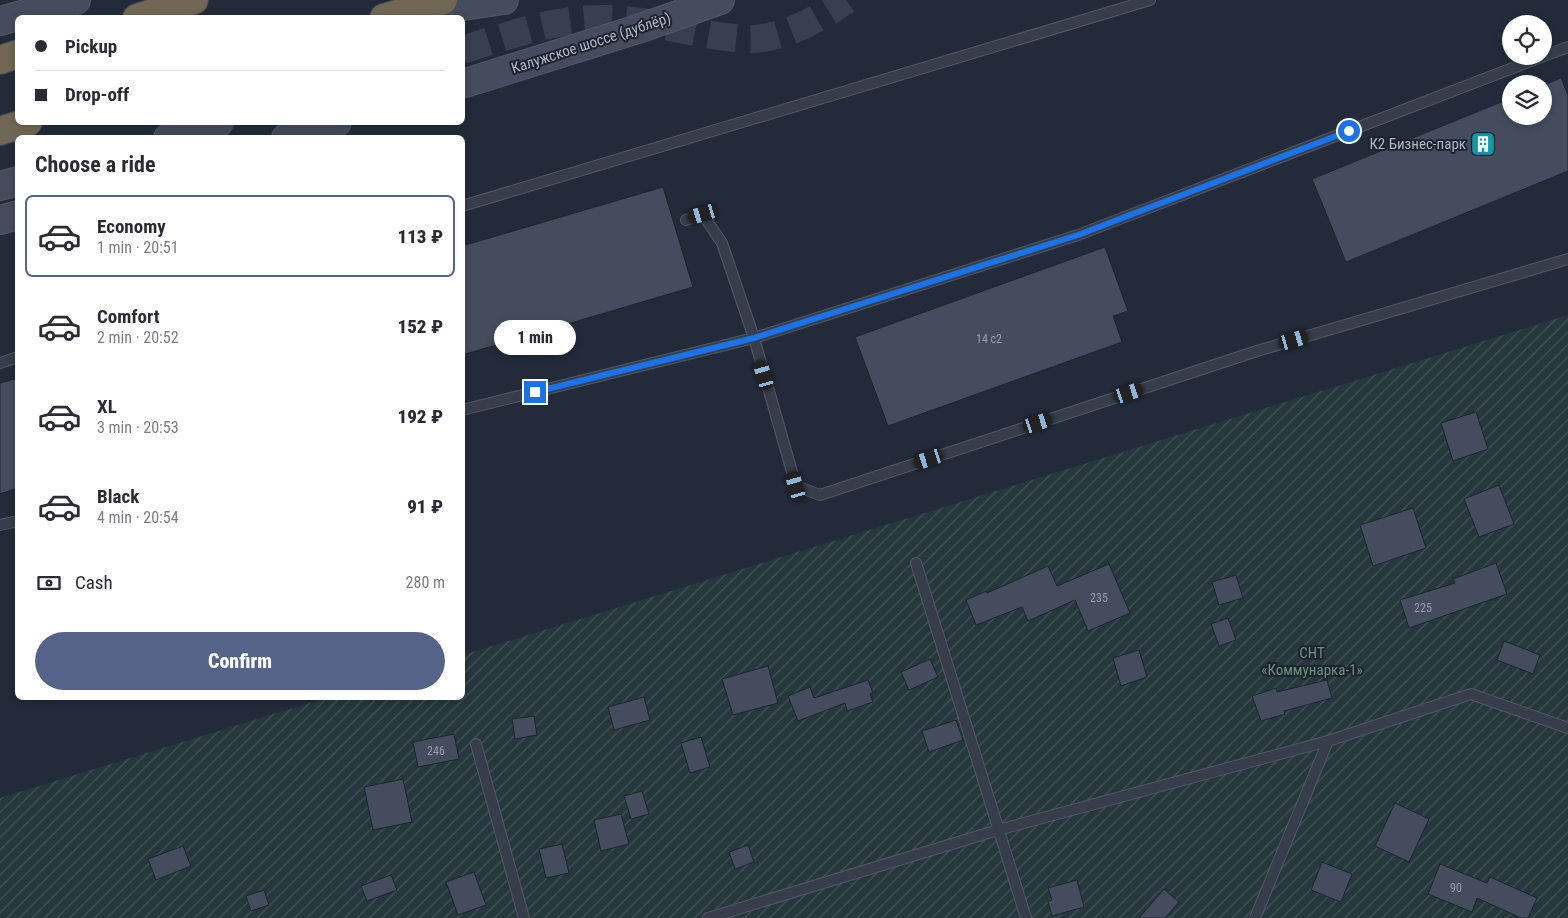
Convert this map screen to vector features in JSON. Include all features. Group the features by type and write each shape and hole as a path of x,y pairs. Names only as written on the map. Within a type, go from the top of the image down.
{"highway":[{"path":"146,15 194,0"},
{"path":"394,15 443,0"},
{"path":"0,60 15,55"},
{"path":"0,131 19,125"}],"main road":[{"path":"22,15 76,0"},
{"path":"404,15 504,0"},
{"name":"Калужское шоссе (дублёр)","path":"465,83 638,29 720,0"},
{"path":"0,21 15,17"},
{"path":"178,135 209,125"},
{"path":"296,135 327,125"},
{"path":"0,186 15,182"},
{"path":"0,220 15,216"}],"lane":[{"path":"465,205 1150,0"},
{"path":"1552,53 1568,47"},
{"path":"465,409 754,338 1078,235 1521,65"},
{"path":"686,220 703,214 722,243 754,338 796,486 820,495 1257,351 1568,259"},
{"path":"0,363 15,358"},
{"path":"0,525 15,521"},
{"path":"916,563 1026,918"},
{"path":"708,918 998,830 1328,741 1470,694 1568,728"},
{"path":"1255,918 1328,741"},
{"path":"476,744 524,918"}],"green space":[{"name":"СНТ «Коммунарка-1»","path":"1568,315 1568,918 0,918 0,798 319,700 465,700 465,654"}],"building":[{"name":"К2 Бизнес-парк","path":"1561,78 1568,95 1568,171 1346,262 1312,179 1502,102 1502,125 1552,125 1552,82"},
{"path":"663,187 693,287 465,354 465,245"},
{"path":"1105,247 1128,311 1113,316 1122,342 888,426 855,337"},
{"path":"15,379 15,489 0,494 0,383"},
{"path":"1476,412 1488,449 1453,461 1441,423"},
{"path":"1499,485 1514,524 1479,537 1464,499"},
{"path":"1413,508 1426,548 1373,566 1360,525"},
{"path":"1496,563 1507,594 1409,628 1400,600 1455,583 1453,579"},
{"path":"1109,564 1130,613 1088,631 1075,600 1028,621 1022,607 976,625 966,600 986,591 987,593 1048,566 1057,586"},
{"path":"1236,575 1243,598 1219,605 1212,582"},
{"path":"1228,618 1236,640 1219,646 1211,624"},
{"path":"1504,641 1540,655 1533,674 1497,660"},
{"path":"1139,650 1147,677 1121,686 1113,658"},
{"path":"930,659 938,677 909,690 901,672"},
{"path":"768,666 778,703 733,715 722,679"},
{"path":"868,680 873,693 870,694 873,702 847,711 845,703 798,721 788,696 810,687 814,698"},
{"path":"1327,680 1332,698 1284,711 1285,714 1261,721 1252,696 1276,688 1277,692"},
{"path":"644,697 650,720 614,730 608,707"},
{"path":"534,716 537,735 515,739 512,719"},
{"path":"956,720 963,740 929,752 922,731"},
{"path":"454,734 459,759 418,767 413,742"},
{"path":"701,737 710,767 690,773 681,743"},
{"path":"403,779 412,822 373,830 364,787"},
{"path":"642,791 649,814 631,819 624,796"},
{"path":"1395,803 1429,819 1409,862 1375,846"},
{"path":"621,814 629,844 601,851 594,820"},
{"path":"562,844 569,873 546,878 539,849"},
{"path":"748,845 754,862 735,869 729,852"},
{"path":"183,846 191,866 156,880 148,859"},
{"path":"1322,862 1352,874 1341,902 1311,890"},
{"path":"1440,864 1487,883 1490,877 1537,898 1528,918 1521,918 1477,898 1472,912 1428,894"},
{"path":"474,872 486,905 458,915 446,882"},
{"path":"391,875 397,890 367,901 361,886"},
{"path":"1077,880 1084,907 1052,916 1048,901 1052,900 1048,888"},
{"path":"1164,889 1179,902 1165,918 1139,918"},
{"path":"264,890 269,905 251,911 246,896"}],"tunnel":[{"path":"465,49 532,29 585,19 639,22 710,35 758,39 785,33 799,27 846,0"}],"place":[{"name":"К2 Бизнес-парк","path":"1483,144"}],"route":[{"path":"535,392 754,338 1078,235 1349,131"}]}
